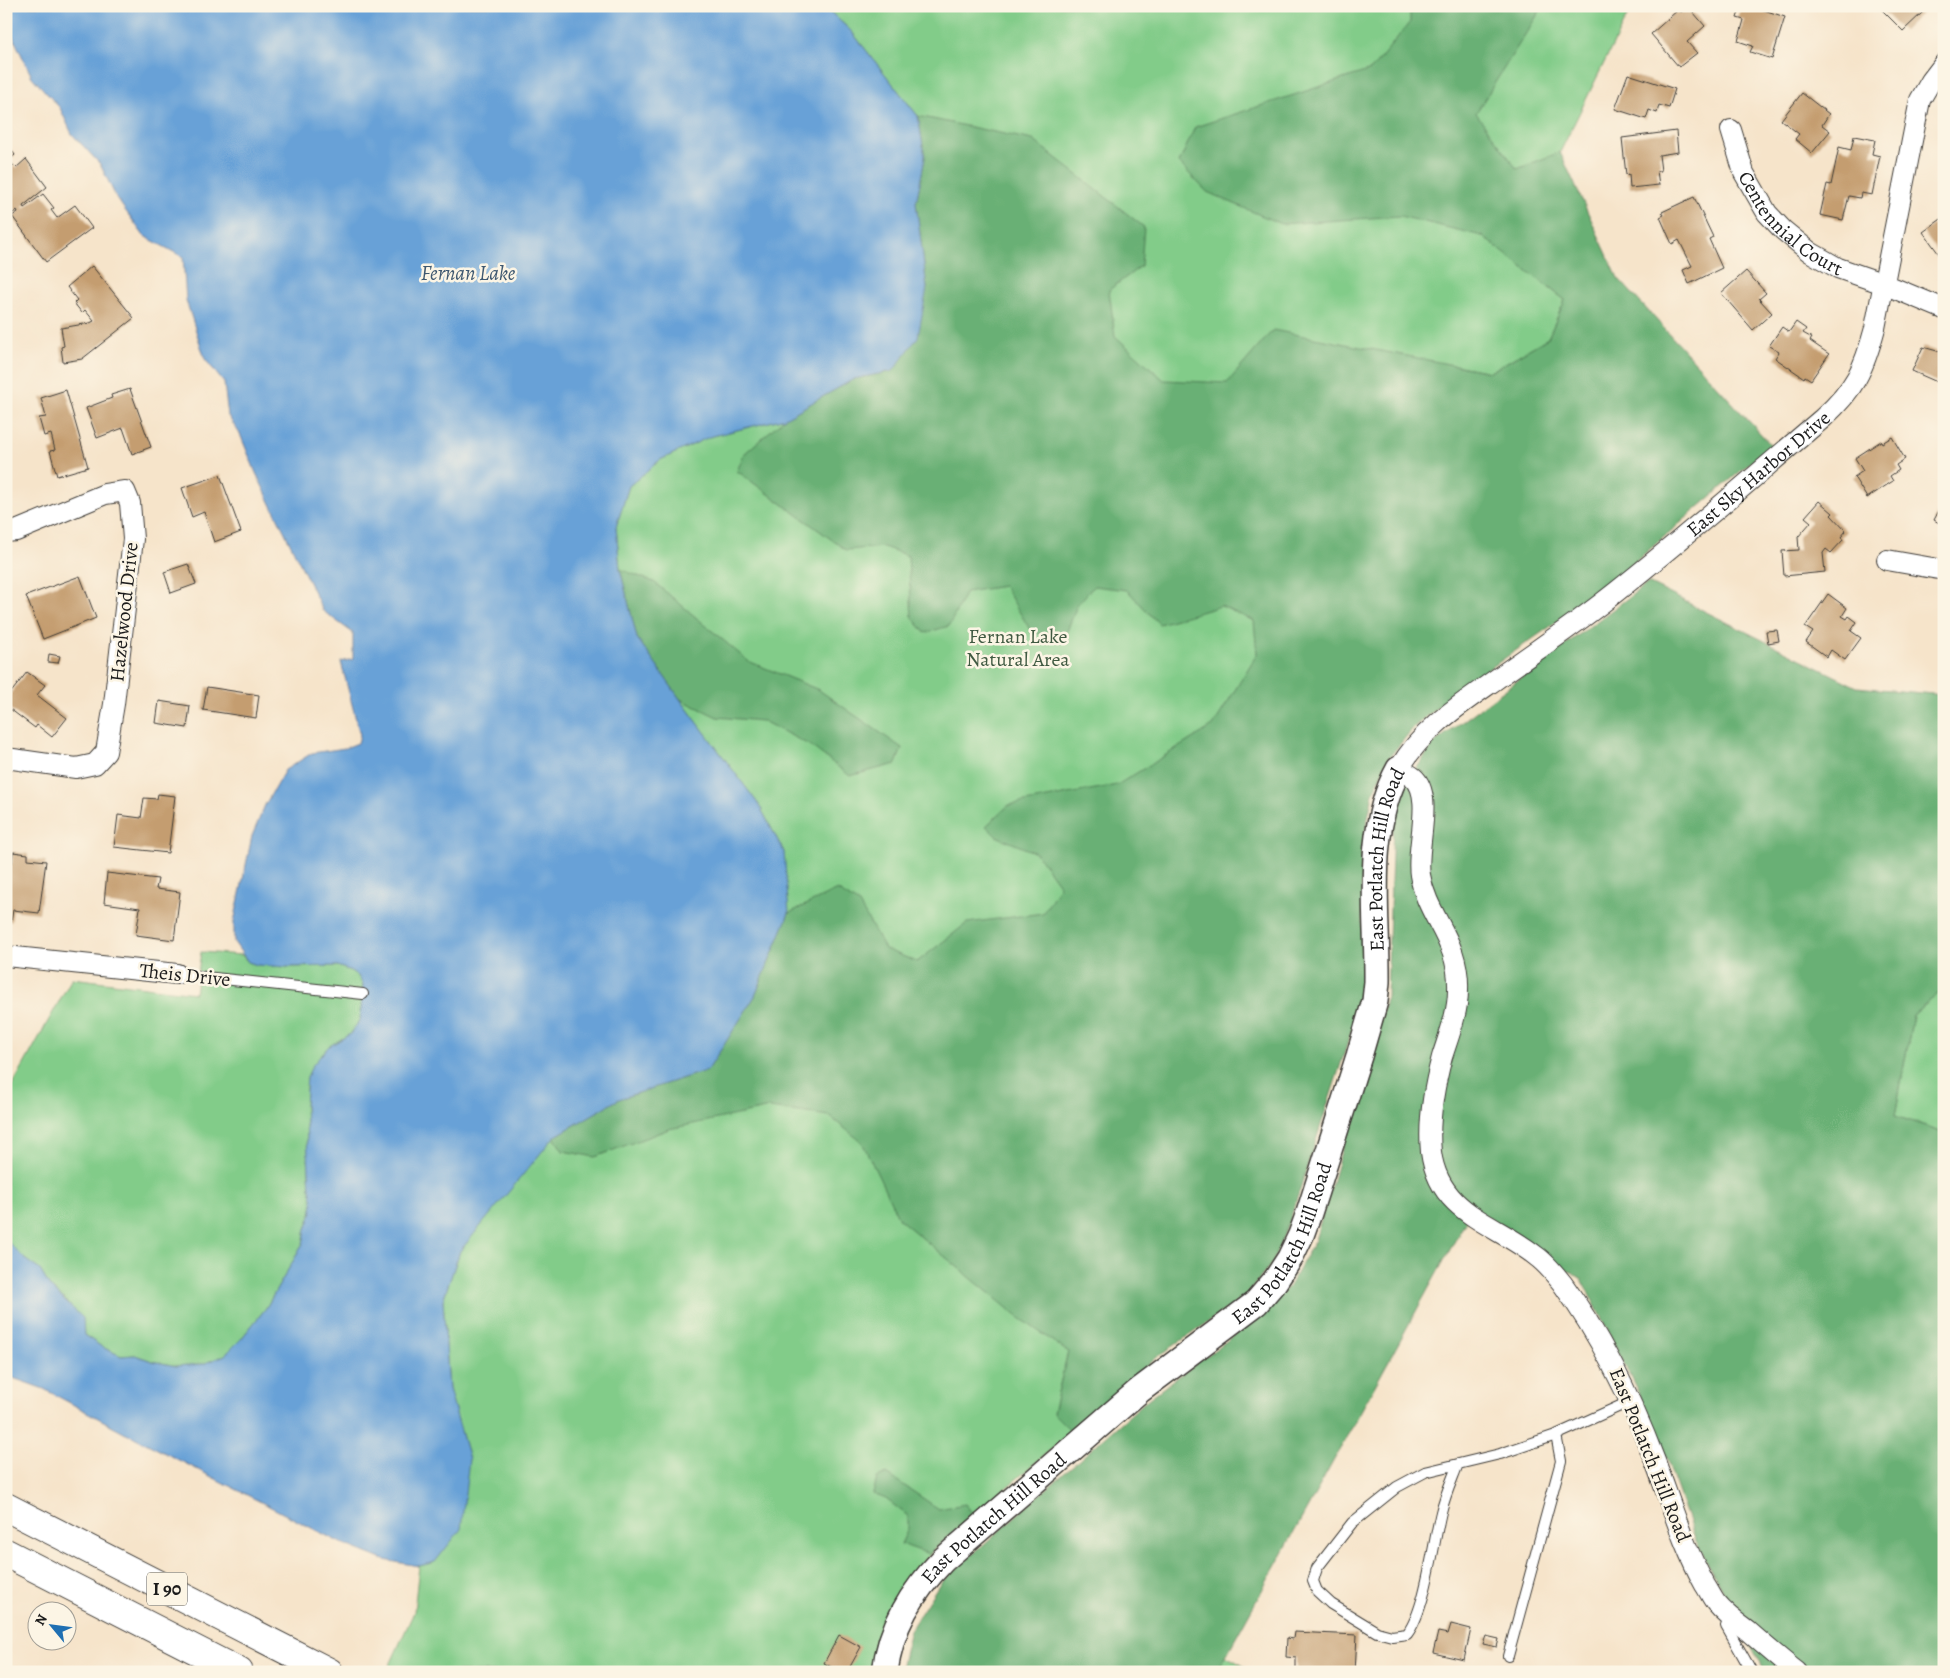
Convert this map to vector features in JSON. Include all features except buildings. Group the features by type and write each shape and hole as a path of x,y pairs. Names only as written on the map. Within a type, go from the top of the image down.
{"highway":[{"path":"6,1488 187,1599"},
{"name":"I 90","path":"6,1506 328,1672"},
{"name":"I 90","path":"6,1553 239,1672"},
{"name":"I 90","path":"6,1568 78,1589"}],"street":[{"name":"East Sky Harbor Drive","path":"1398,769 1405,757 1424,735 1451,711 1602,603 1839,403 1850,390 1868,356 1876,328 1920,100 1944,64"},
{"name":"Centennial Court","path":"1731,130 1744,173 1767,213 1783,230 1810,252 1838,268 1884,284 1944,309"},
{"name":"Hazelwood Drive","path":"6,532 16,531 105,494 125,491 130,503 133,539 114,704 106,752 95,764 76,768 6,758"},
{"path":"1887,560 1944,570"},
{"name":"East Potlatch Hill Road","path":"885,1672 892,1638 901,1614 912,1595 937,1565 1140,1390 1256,1303 1275,1281 1290,1258 1306,1220 1375,1000 1378,967 1377,838 1385,800 1398,769 1413,777 1420,789 1423,808 1418,858 1420,875 1424,890 1454,950 1457,968 1458,1001 1442,1059 1432,1109 1430,1131 1433,1162 1439,1178 1448,1194 1458,1205 1480,1222 1528,1250 1549,1267 1562,1283 1605,1349 1631,1401 1689,1552 1715,1602 1731,1618 1798,1672"},
{"name":"Theis Drive","path":"6,956 177,974"}],"lane":[{"name":"Theis Drive","path":"177,974 363,994"},
{"path":"1458,1464 1441,1509 1422,1600 1413,1626 1407,1634 1392,1636 1377,1632 1331,1604 1317,1591 1313,1581 1318,1568 1352,1523 1397,1487 1425,1472 1458,1464 1500,1454 1556,1435 1631,1401"},
{"path":"1508,1656 1561,1461 1556,1435"},
{"path":"1731,1618 1726,1626 1752,1672"}],"green space":[{"name":"Fernan Lake Natural Area","path":"824,6 1632,6 1509,256 1565,300 1548,338 1490,372 1455,365 1008,1308 1068,1352 1053,1413 1072,1432 974,1515 965,1504 969,1519 931,1553 899,1592 884,1623 872,1672 397,1672 389,1667 414,1612 419,1566 435,1562 469,1459 449,1389 443,1300 460,1251 784,852 759,805 637,638 620,569 616,527 629,486 660,460 709,437 785,418 918,116 851,31"},
{"path":"1410,6 1543,6 1476,113 1517,169 1560,152 1618,278 1771,445 1600,592 1459,690 1414,727 1388,759 1373,793 1361,853 1363,964 1361,1002 1290,1220 1273,1262 1245,1297 1156,1358 1072,1432 1053,1413 1068,1352 1017,1316 899,1219 862,1142 829,1116 770,1108 669,1129 595,1157 563,1151 554,1137 619,1099 708,1070 755,996 789,913 837,890 859,904 885,949 917,962 967,923 1043,913 1060,886 1036,853 996,836 986,826 1009,805 1117,785 1213,726 1257,654 1254,621 1221,606 1159,624 1127,590 1094,586 1077,605 1065,637 1032,633 1004,586 966,592 949,626 925,633 912,617 908,556 884,547 846,550 737,471 744,454 785,418 854,379 893,371 927,288 916,203 925,158 918,116 1033,140 1144,227 1141,266 1109,290 1115,336 1164,380 1227,383 1273,330 1490,372 1548,338 1565,300 1482,236 1400,216 1281,224 1207,192 1179,163 1195,127 1371,70 1410,22"},
{"path":"620,569 654,582 748,661 819,690 902,748 896,764 850,776 811,746 763,721 717,717 680,699 637,638"},
{"path":"1648,583 1857,687 1944,695 1944,989 1913,1015 1895,1116 1944,1132 1944,1672 1765,1672 1696,1541 1654,1424 1582,1279 1473,1208 1217,1672 900,1672 910,1630 940,1583 1148,1399 1259,1317 1289,1286 1315,1240 1387,996 1393,825 1406,783 1435,742"},
{"path":"201,952 242,955 248,962 257,965 287,967 337,966 351,971 358,976 363,985 363,994 360,1020 350,1034 328,1047 307,1077 305,1106 310,1188 313,1203 303,1244 266,1308 241,1339 225,1355 203,1364 176,1366 135,1355 121,1356 102,1347 84,1335 68,1303 50,1287 40,1270 26,1260 6,1240 6,1097 72,978 195,993"},
{"path":"1944,989 1944,1132 1895,1116 1913,1015"},
{"path":"887,1474 939,1509 965,1504 974,1515 929,1554 901,1544 908,1529 908,1516 886,1499 873,1494 877,1478"},
{"path":"1226,1656 1249,1669 1251,1672 1217,1672"}],"water":[{"name":"Fernan Lake","path":"6,6 824,6 851,31 918,116 925,158 916,203 927,288 918,337 893,371 854,379 785,418 709,437 660,460 629,486 616,527 620,569 637,638 759,805 784,852 789,913 755,996 708,1070 619,1099 554,1137 460,1251 443,1300 449,1389 469,1459 461,1529 435,1562 419,1566 384,1560 339,1542 44,1389 6,1374 6,1240 26,1260 40,1270 50,1287 83,1318 84,1335 102,1347 121,1356 135,1355 176,1366 203,1364 225,1355 241,1339 266,1308 303,1244 313,1203 310,1188 305,1106 307,1077 312,1066 328,1047 350,1034 360,1020 363,985 358,976 351,971 337,966 287,967 257,965 248,962 234,942 234,922 252,836 265,805 285,770 312,753 345,748 358,743 360,735 341,662 353,659 353,633 323,611 256,473 240,434 228,416 224,383 205,359 186,300 183,257 144,236 117,199 100,164 72,134 60,108 32,77 6,22"}]}
